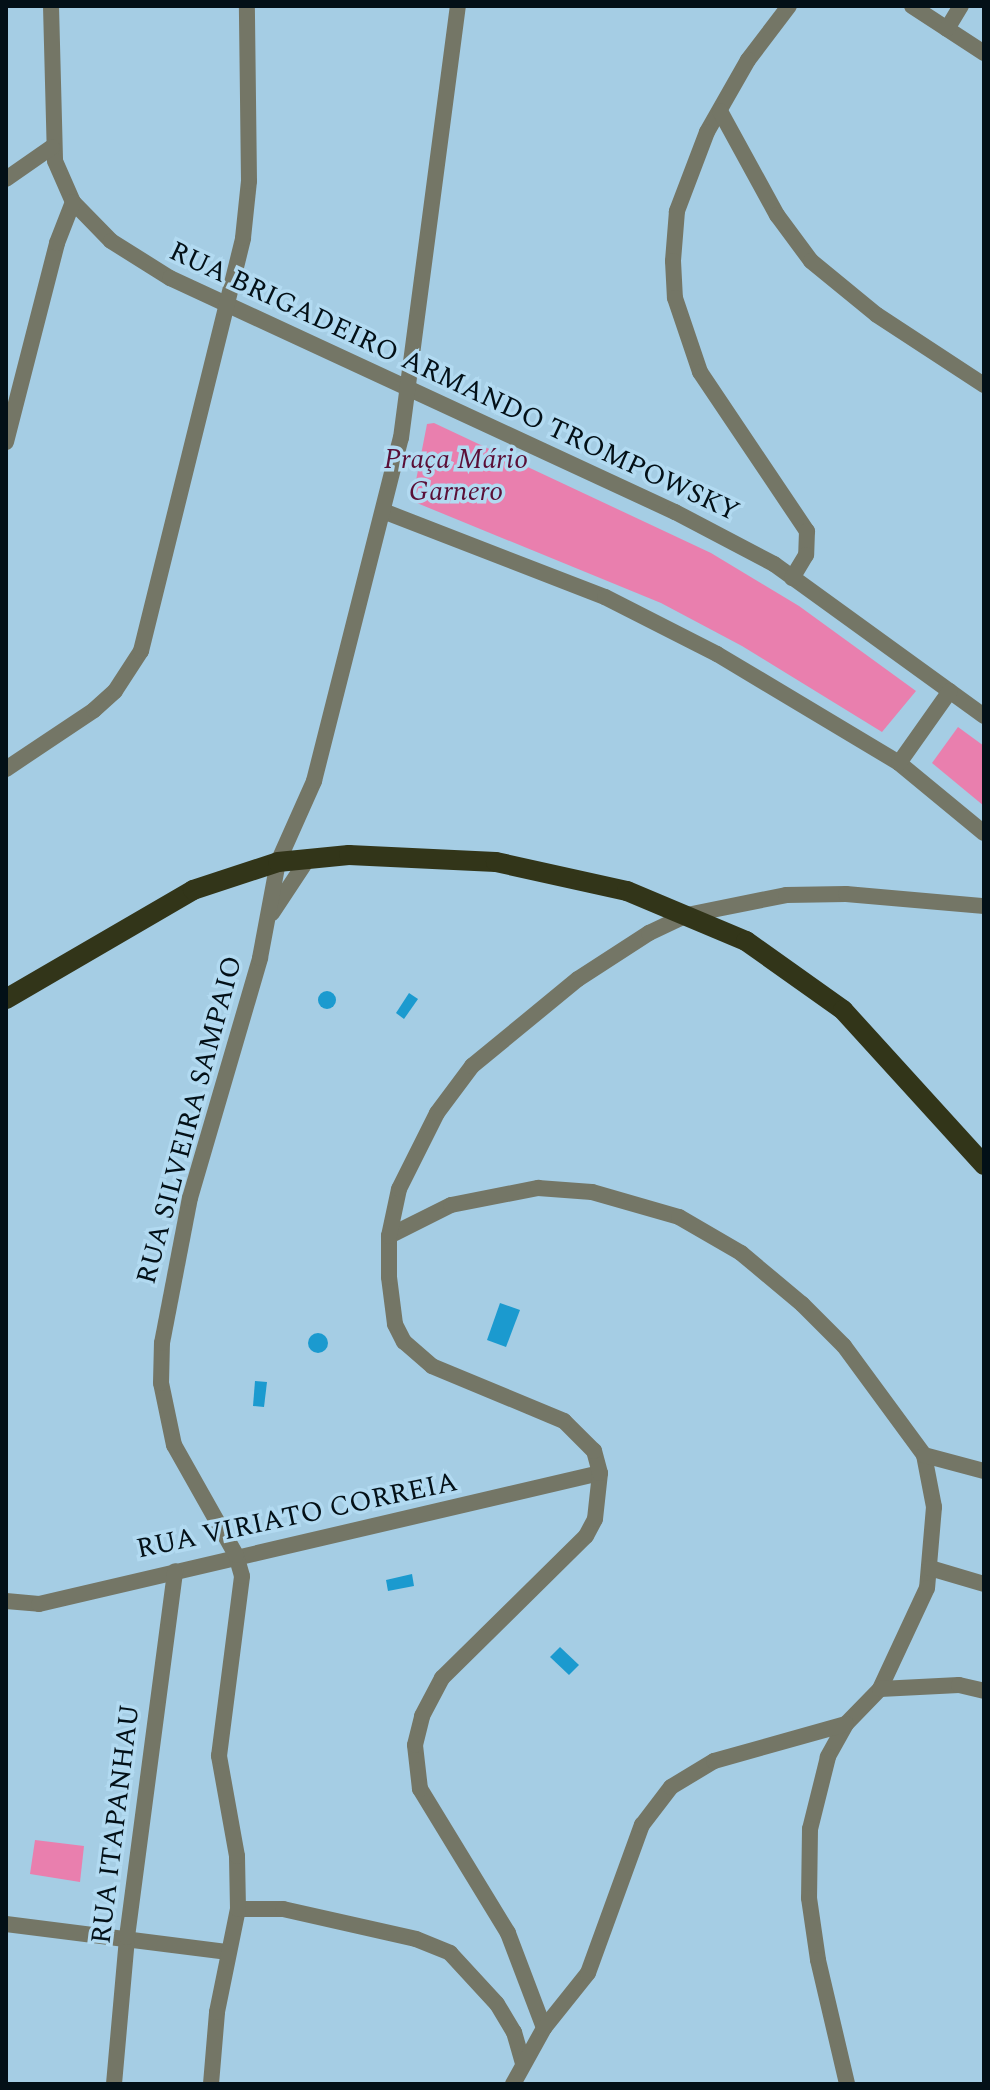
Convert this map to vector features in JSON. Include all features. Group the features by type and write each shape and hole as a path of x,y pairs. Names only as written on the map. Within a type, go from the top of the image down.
{"main road":[{"path":"6,999 193,890 278,862 309,857 418,856 496,862 627,891 746,941 811,982 880,1047 984,1165"},
{"path":"6,984 32,983"}],"street":[{"name":"RUA BRIGADEIRO ARMANDO TROMPOWSKY","path":"51,6 52,147 73,202 133,258 675,512 792,578 984,716"},
{"path":"6,769 94,710 115,691 141,651 229,304 249,181 247,6"},
{"name":"RUA SILVEIRA SAMPAIO","path":"211,2084 228,1952 238,1909 237,1856 219,1756 222,1705 240,1600 236,1555 174,1445 161,1383 162,1343 190,1198 271,914 278,862 314,781 411,388 458,6"},
{"path":"789,6 748,60 720,111 677,211 675,298 700,372 807,531 806,555 792,578"},
{"path":"912,6 984,53"},
{"path":"947,29 961,6"},
{"path":"720,111 777,215 811,261 877,315 984,385"},
{"path":"6,179 52,147"},
{"path":"6,442 57,243 73,202"},
{"path":"383,511 605,597 717,654 899,763 984,833"},
{"path":"899,763 950,691"},
{"name":"RUA SILVEIRA SAMPAIO","path":"271,914 309,857"},
{"path":"544,2028 508,1933 420,1789 415,1745 422,1716 442,1678 586,1536 595,1519 600,1473 594,1451 564,1421 415,1356 395,1324 389,1236 399,1189 414,1153 472,1066 578,979 687,915 786,895 846,894 984,906"},
{"path":"389,1236 451,1205 538,1188 592,1192 679,1217 741,1253 802,1304 844,1346 924,1455 934,1507 930,1568 912,1627 880,1689 846,1724 819,1778 807,1856 818,1960 847,2084"},
{"path":"924,1455 984,1471"},
{"name":"RUA VIRIATO CORREIA","path":"6,1601 39,1604 236,1555 600,1473"},
{"path":"930,1568 984,1584"},
{"name":"RUA ITAPANHAU","path":"114,2084 127,1937 175,1571"},
{"path":"880,1689 959,1685 984,1691"},
{"path":"513,2084 544,2028 588,1973 642,1825 671,1787 714,1761 846,1724"},
{"path":"238,1909 283,1909 416,1939 450,1953 497,2004 523,2063"},
{"path":"6,1924 228,1952"}],"green space":[{"name":"Praça Mário Garnero","path":"434,423 711,553 799,606 916,691 882,732 742,646 661,603 412,501 427,424"},
{"path":"958,727 984,746 984,806 932,763"},
{"path":"35,1840 84,1846 80,1882 30,1874"}],"water":[{"path":"323,991 331,991 336,1000 334,1007 323,1009 318,1004 318,996"},
{"path":"409,993 418,999 404,1019 396,1013"},
{"path":"500,1303 520,1310 506,1347 487,1340"},
{"path":"318,1333 325,1336 328,1343 325,1350 318,1353 311,1350 308,1343 311,1336"},
{"path":"255,1381 267,1382 264,1407 253,1406"},
{"path":"412,1574 414,1586 388,1591 386,1580"},
{"path":"560,1647 579,1665 569,1675 550,1657"}]}
